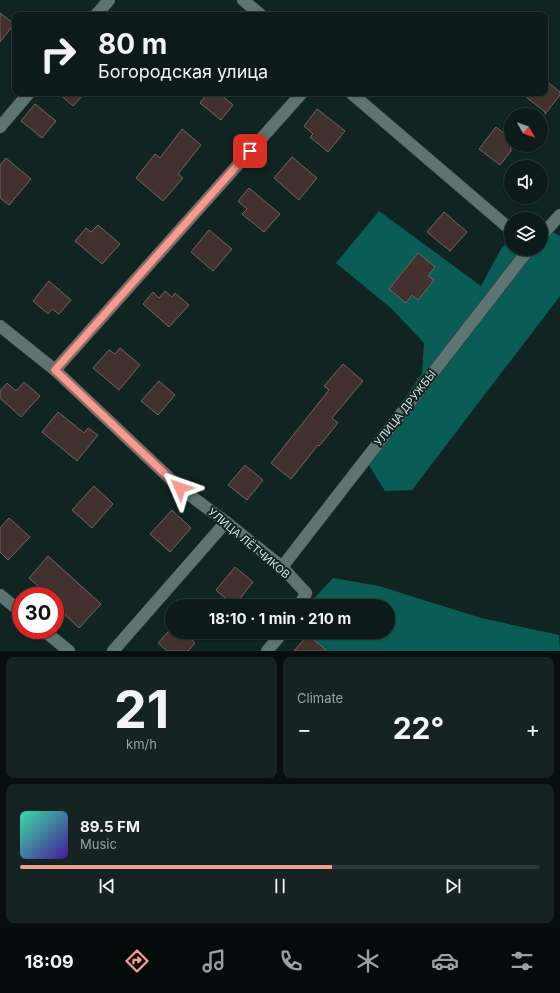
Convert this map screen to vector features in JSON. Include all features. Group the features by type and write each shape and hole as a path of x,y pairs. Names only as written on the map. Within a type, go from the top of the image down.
{"street":[{"path":"99,12 109,0"},
{"path":"243,0 257,12"},
{"path":"0,127 26,96"},
{"path":"55,370 299,96"},
{"path":"355,96 504,224"},
{"path":"548,228 560,215"},
{"name":"УЛИЦА ДРУЖБЫ","path":"282,567 524,256"},
{"name":"УЛИЦА ЛЁТЧИКОВ","path":"0,326 55,370 180,488 226,522 282,567 306,593 303,599"},
{"path":"114,651 226,522"},
{"path":"0,595 12,605"},
{"path":"54,639 69,651"},
{"path":"267,651 277,639"}],"shaded area":[{"path":"379,211 481,286 502,247 504,246 504,256 548,256 548,230 560,236 560,296 412,490 385,491 363,456 422,374 424,343 392,309 336,263"},
{"path":"333,578 379,586 481,618 559,635 560,651 322,651 313,644 311,639 395,639 395,599 314,599"}],"building":[{"path":"0,13 12,22 12,27 0,42"},
{"path":"548,82 560,92 560,95 548,110 548,108 540,108 525,96 548,96"},
{"path":"61,96 82,96 73,106"},
{"path":"206,96 222,96 233,105 221,120 200,103"},
{"path":"35,104 56,121 42,138 21,121"},
{"path":"317,109 345,131 328,152 310,137 313,134 304,126"},
{"path":"496,127 504,133 504,152 510,152 500,165 479,149"},
{"path":"182,129 201,145 178,174 183,178 163,201 136,178 155,154 160,158"},
{"path":"292,157 317,178 299,200 274,178"},
{"path":"6,158 31,179 9,205 0,198 0,165"},
{"path":"249,188 280,214 264,232 242,214 247,209 238,201"},
{"path":"444,212 467,232 450,251 427,232"},
{"path":"98,225 120,244 102,264 75,241 86,228 91,232"},
{"path":"209,230 232,249 213,271 191,252"},
{"path":"418,253 435,267 428,276 434,280 418,300 412,295 406,303 389,289"},
{"path":"49,281 71,300 59,314 52,309 48,314 33,301"},
{"path":"165,291 172,297 175,293 189,305 169,327 143,304 153,292 159,298"},
{"path":"120,348 140,365 119,390 93,368 109,350 115,354"},
{"path":"343,364 363,381 332,418 338,423 291,479 271,463 329,390 324,386"},
{"path":"159,381 175,395 158,415 141,401"},
{"path":"24,382 40,396 21,417 0,398 0,391 7,383 16,391"},
{"path":"58,412 84,433 88,428 98,435 77,461 42,432"},
{"path":"245,465 263,480 247,500 228,485"},
{"path":"94,486 113,504 92,528 72,510"},
{"path":"172,510 191,528 170,552 150,534"},
{"path":"9,518 30,537 8,560 0,552 0,528"},
{"path":"48,556 101,604 79,628 64,614 64,587 39,587 29,578"},
{"path":"235,567 253,582 240,599 226,599 216,590"},
{"path":"165,635 165,639 191,639 195,643 188,651 167,651 158,643"},
{"path":"304,639 313,639 327,651 294,651"}],"route":[{"path":"180,488 55,370 250,151"}]}
